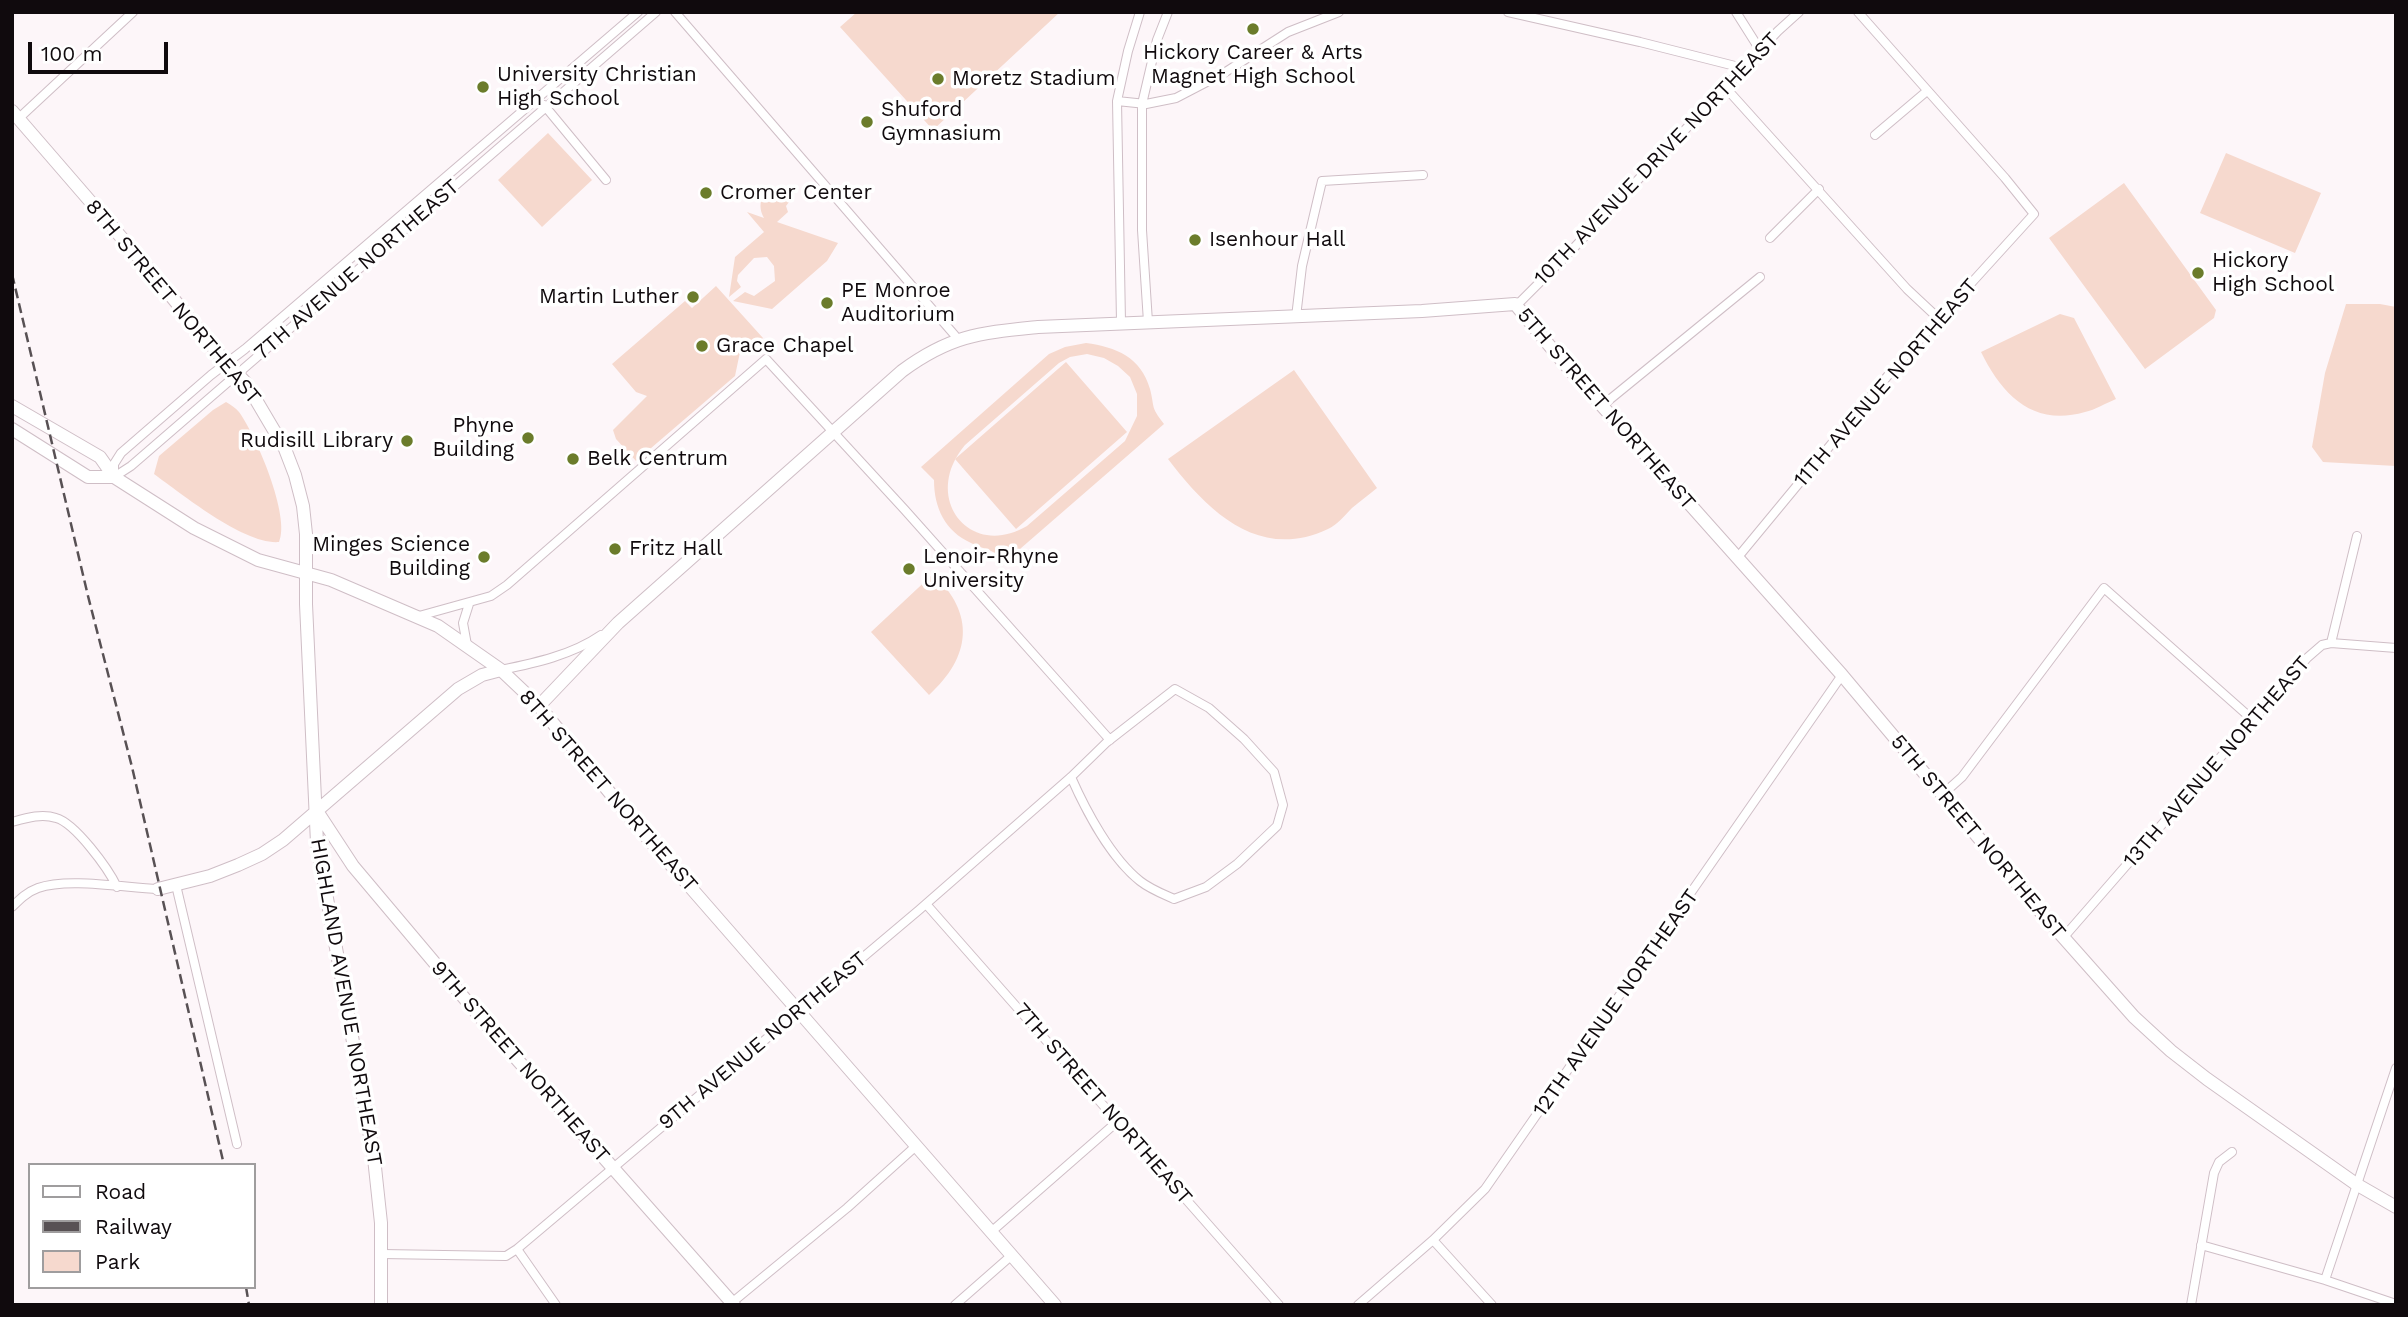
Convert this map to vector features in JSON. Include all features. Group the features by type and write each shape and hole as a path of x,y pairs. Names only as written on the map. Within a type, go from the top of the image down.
{"main road":[{"name":"8TH STREET NORTHEAST","path":"15,115 246,383 268,417 285,449 303,506 307,574 331,580 438,626 501,670 540,706 637,826 1055,1305"},
{"name":"5TH STREET NORTHEAST","path":"540,706 618,623 902,371 935,349 958,339 1015,329 1121,322 1422,312 1515,304 1843,675 2063,938 2134,1017 2171,1051 2356,1184 2396,1207"},
{"path":"12,406 100,457 114,477 194,528 270,564 307,574"},
{"path":"12,429 88,477 114,477"},
{"name":"HIGHLAND AVENUE NORTHEAST","path":"307,574 317,843 374,1158 382,1254 381,1305"},
{"path":"158,888 210,876 262,854 299,828 458,689 482,675 501,670"},
{"name":"9TH STREET NORTHEAST","path":"317,811 352,866 612,1169 732,1304"}],"street":[{"path":"15,115 133,12"},
{"name":"7TH AVENUE NORTHEAST","path":"114,477 114,464 121,453 638,12"},
{"name":"7TH AVENUE NORTHEAST","path":"114,477 131,466 656,12"},
{"path":"675,12 958,339"},
{"path":"1121,322 1117,101 1140,12"},
{"path":"1148,322 1142,230 1142,104 1157,40 1168,12"},
{"path":"1117,101 1142,104 1188,93 1273,41 1312,21 1339,12"},
{"path":"1508,12 1743,68"},
{"path":"1736,12 1760,50"},
{"name":"10TH AVENUE DRIVE NORTHEAST","path":"1515,304 1569,253 1799,12"},
{"path":"1858,12 1927,90 1875,135"},
{"path":"1725,87 1907,289 1938,318"},
{"name":"11TH AVENUE NORTHEAST","path":"1738,557 1938,318 2034,214 1927,90"},
{"path":"537,97 606,180"},
{"path":"1296,317 1303,266 1322,181 1423,175"},
{"path":"1770,238 1819,189"},
{"path":"1602,405 1760,277"},
{"path":"419,617 491,596 766,359 1110,740 1175,689 1209,708 1244,739 1274,772 1283,805 1277,826 1237,863 1206,887 1174,899 1141,882 1117,856 1083,804 1071,777"},
{"name":"13TH AVENUE NORTHEAST","path":"2063,938 2307,658 2322,645 2331,643 2357,536"},
{"path":"1943,794 1962,777 2104,588 2253,720"},
{"path":"467,645 463,623 468,604"},
{"path":"501,670 567,652 589,643 618,623"},
{"path":"2331,643 2396,648"},
{"name":"12TH AVENUE NORTHEAST","path":"1358,1305 1472,1204 1494,1177 1843,675"},
{"name":"9TH AVENUE NORTHEAST","path":"382,1254 506,1256 517,1249 926,904 1110,740"},
{"path":"12,821 46,816 63,820 104,864 117,887"},
{"path":"176,885 237,1144"},
{"path":"12,907 24,895 44,886 158,888"},
{"name":"7TH STREET NORTHEAST","path":"926,904 1279,1305"},
{"path":"2325,1280 2396,1068"},
{"path":"991,1232 1118,1121"},
{"path":"732,1304 916,1146"},
{"path":"2191,1305 2214,1173 2219,1162 2232,1152"},
{"path":"1433,1240 1492,1305"},
{"path":"2201,1245 2325,1280 2396,1304"},
{"path":"517,1249 556,1305"},
{"path":"955,1305 1012,1255"}],"green space":[{"name":"Moretz Stadium","path":"857,12 1060,12 933,130 840,27"},
{"path":"548,133 592,180 542,227 498,180"},
{"path":"2226,153 2321,193 2295,253 2200,213"},
{"path":"2124,183 2216,310 2214,318 2145,369 2049,238"},
{"path":"772,191 784,195 789,202 786,206 788,212 777,222 838,243 827,261 772,309 733,301 745,292 754,296 775,281 774,266 767,257 754,258 738,275 737,281 741,287 729,297 735,257 764,232 747,212 764,218 760,206 763,193"},
{"path":"716,286 763,338 747,352 740,352 735,376 636,461 616,439 613,430 647,396 636,392 612,364 685,301 692,308"},
{"path":"2346,304 2396,307 2396,466 2323,462 2312,447 2325,373"},
{"path":"2060,314 2074,318 2116,399 2085,412 2050,415 2021,404 2009,394 1989,368 1981,352"},
{"path":"1086,343 1107,347 1134,361 1146,378 1155,410 1164,424 1005,562 993,552 954,532 939,509 934,480 921,467 1049,354 1065,347","holes":["1087,354 1104,358 1130,377 1137,394 1137,416 1125,441 1027,526 1006,534 987,535 970,529 958,518 950,502 948,484 953,465 965,445 1059,363 1070,357"]},
{"path":"1066,362 1127,432 1016,529 955,459"},
{"path":"1294,370 1377,488 1328,529 1303,538 1279,539 1257,535 1236,526 1200,496 1168,459"},
{"path":"226,402 238,411 246,423 270,476 280,514 279,542 249,536 232,527 197,506 154,474 159,456"},
{"path":"933,574 956,604 962,620 963,635 953,666 929,695 871,632"}],"railway":[{"path":"12,274 88,596 132,767 224,1163"},
{"path":"246,1289 249,1305"}],"place":[{"name":"Hickory Career & Arts Magnet High School","path":"1253,29"},
{"name":"Moretz Stadium","path":"938,79"},
{"name":"University Christian High School","path":"483,87"},
{"name":"Shuford Gymnasium","path":"867,122"},
{"name":"Cromer Center","path":"706,193"},
{"name":"Isenhour Hall","path":"1195,240"},
{"name":"Hickory High School","path":"2198,273"},
{"name":"Martin Luther","path":"693,297"},
{"name":"PE Monroe Auditorium","path":"827,303"},
{"name":"Grace Chapel","path":"702,346"},
{"name":"Phyne Building","path":"528,438"},
{"name":"Rudisill Library","path":"407,441"},
{"name":"Belk Centrum","path":"573,459"},
{"name":"Fritz Hall","path":"615,549"},
{"name":"Minges Science Building","path":"484,557"},
{"name":"Lenoir-Rhyne University","path":"909,569"}]}
